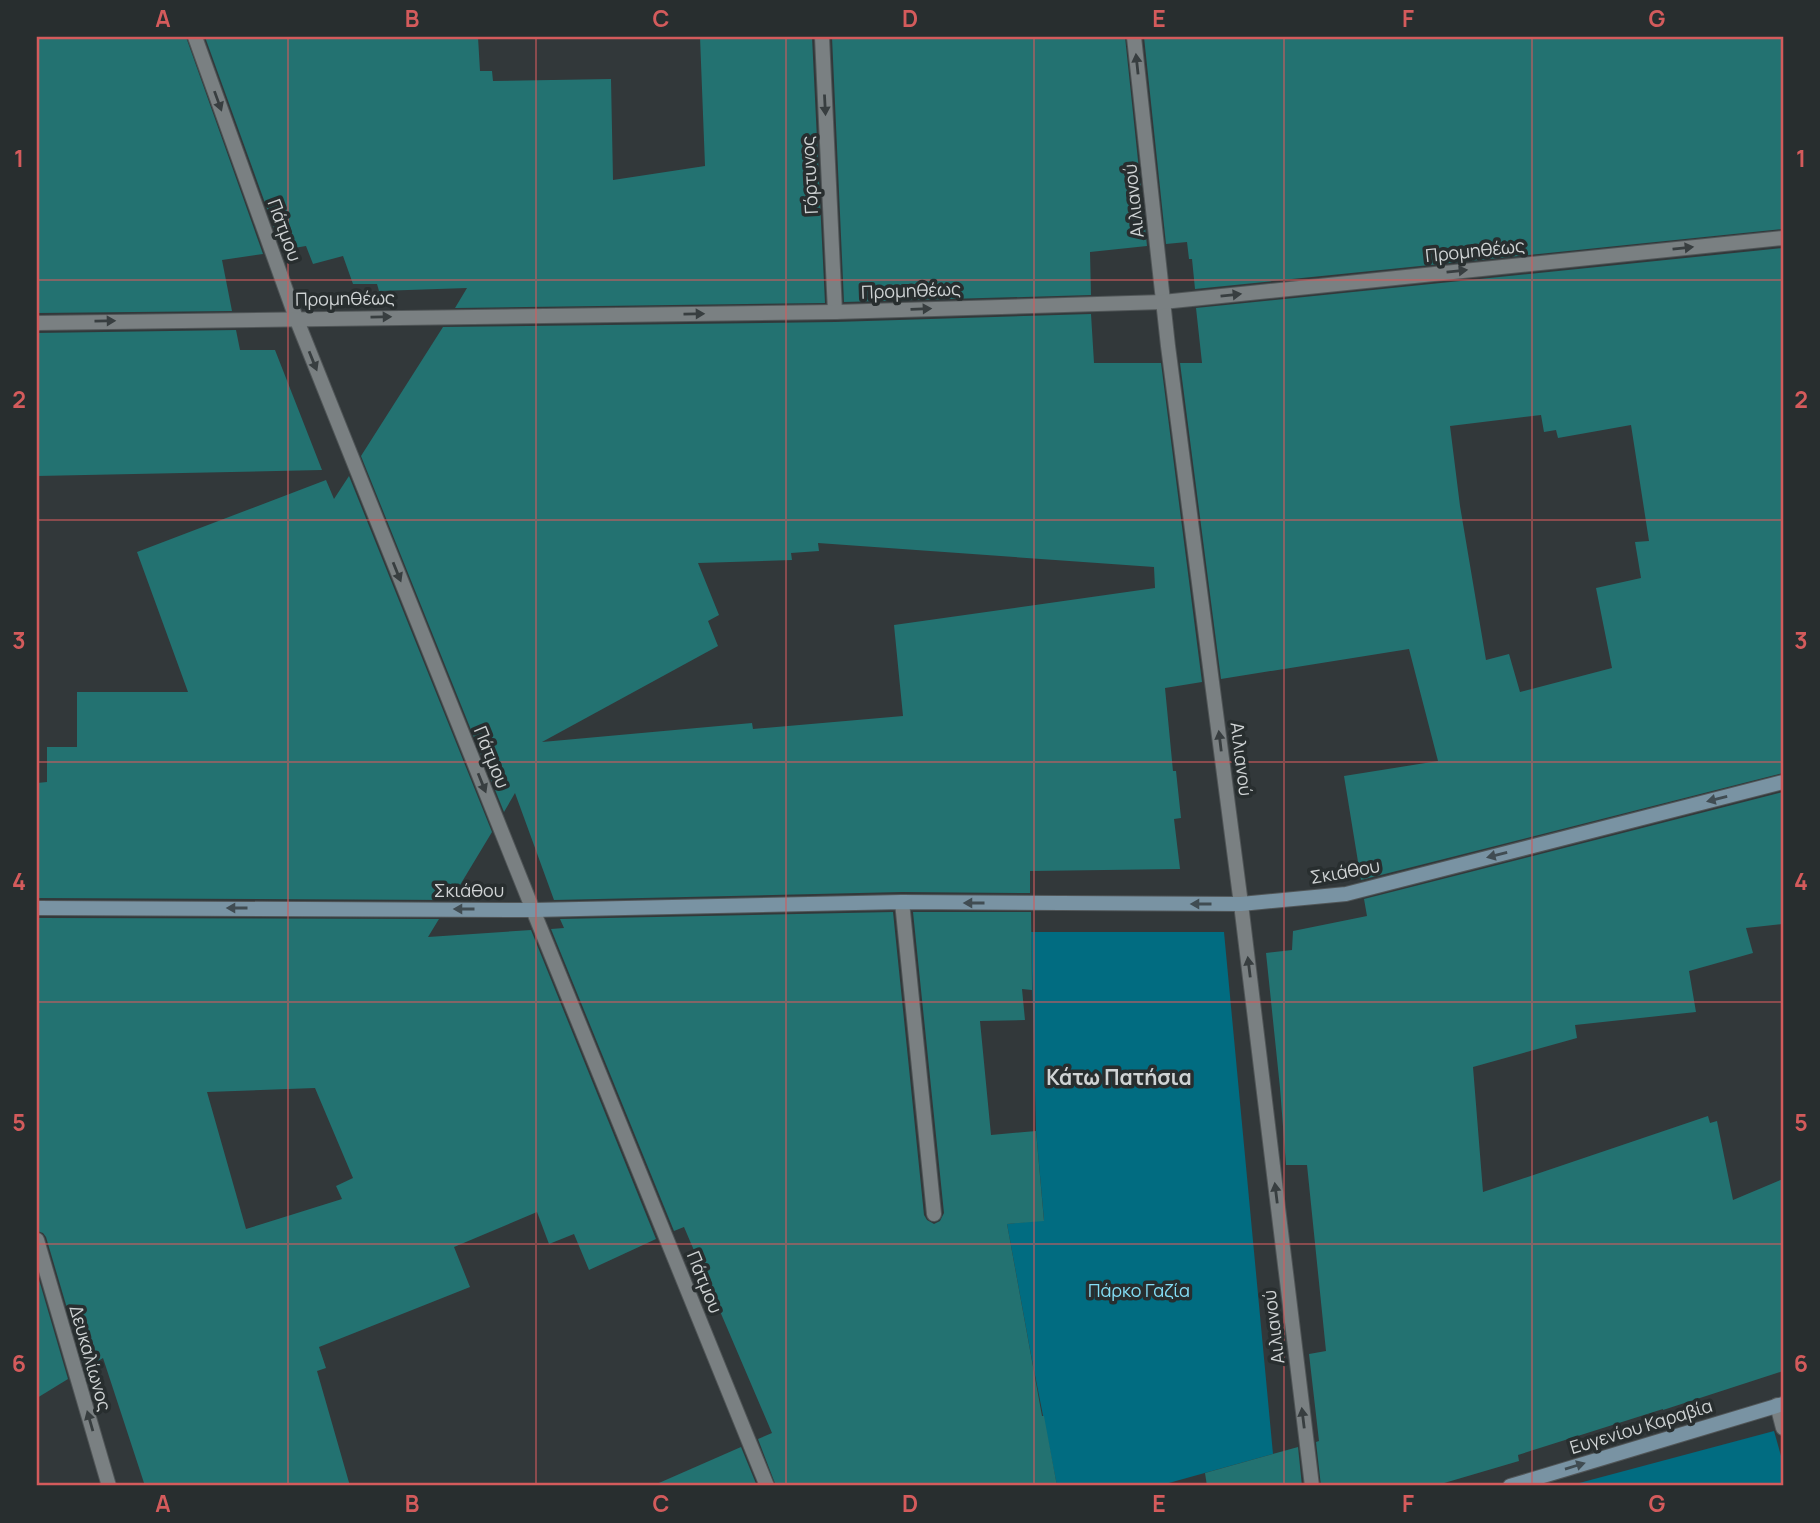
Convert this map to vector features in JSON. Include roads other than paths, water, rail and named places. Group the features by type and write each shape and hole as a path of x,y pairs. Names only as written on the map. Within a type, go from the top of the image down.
{"street":[{"name":"Πάτμου","path":"195,37 296,318 767,1486"},
{"name":"Γόρτυνος","path":"822,37 835,312"},
{"name":"Αιλιανού","path":"1134,37 1163,302 1241,904 1312,1486"},
{"name":"Προμηθέως","path":"37,323 835,312 1163,302 1783,237"},
{"name":"Σκιάθου","path":"37,908 533,909 902,902 1241,904 1346,894 1783,782"},
{"path":"902,902 934,1214"},
{"name":"Δευκαλίωνος","path":"37,1240 109,1486"},
{"path":"1780,1404 1783,1428"},
{"name":"Ευγενίου Καραβία","path":"1517,1485 1780,1404"}],"district":[{"name":"Κάτω Πατήσια","path":"1119,1077"}],"park label":[{"name":"Πάρκο Γαζία","path":"1139,1290"}]}
